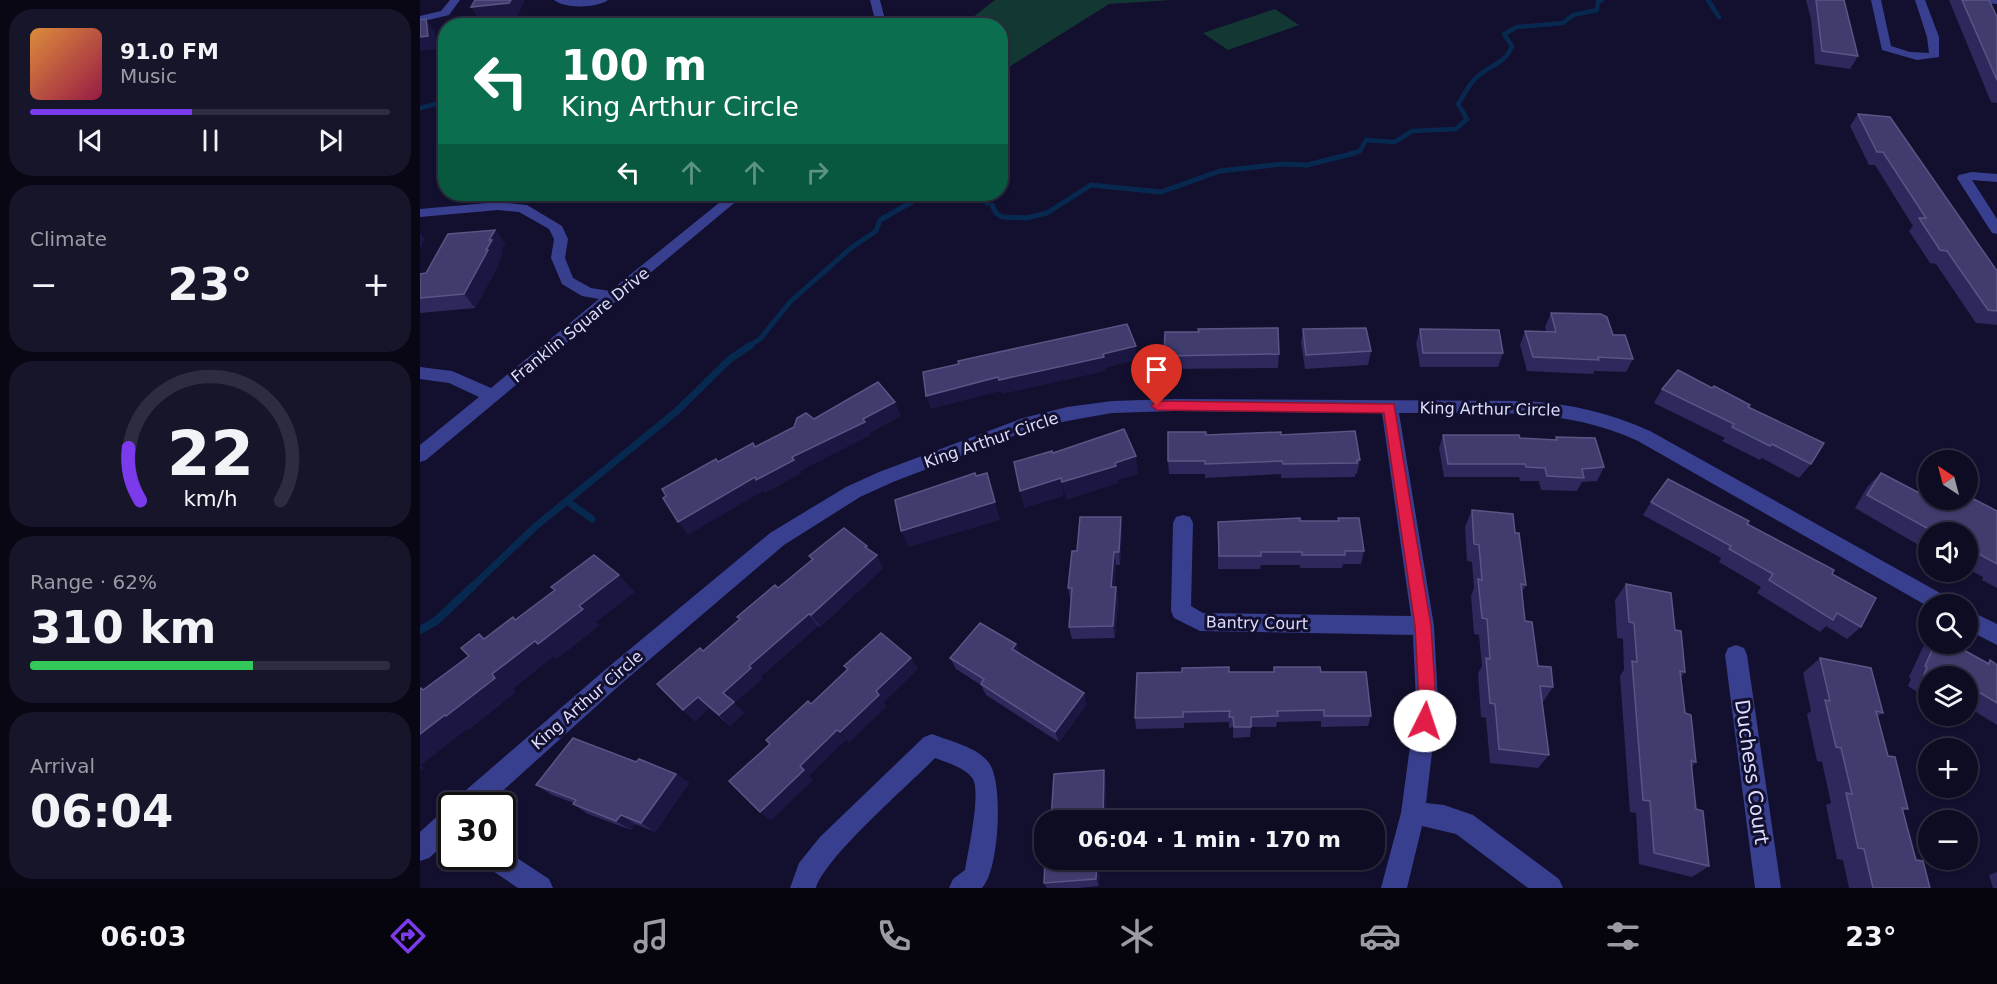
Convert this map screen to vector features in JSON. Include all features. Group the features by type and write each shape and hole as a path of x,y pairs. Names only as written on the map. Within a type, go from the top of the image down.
{"street":[{"path":"420,19 445,13 455,0"},
{"path":"559,0 568,3 603,0"},
{"path":"875,0 879,18"},
{"path":"1876,0 1886,48 1928,58 1935,55 1933,37 1920,0"},
{"path":"1984,0 1997,1"},
{"path":"1997,178 1964,178 1997,230"},
{"name":"Franklin Square Drive","path":"420,455 730,201"},
{"path":"420,213 498,206 522,208 555,226 561,239 558,258 567,281 587,292 614,297"},
{"path":"420,373 452,377 493,396"},
{"name":"King Arthur Circle","path":"483,792 614,676 769,545 853,492 886,477 1023,425 1067,414 1112,407 1175,405 1537,408 1574,411 1614,422 1644,436 1924,594"},
{"path":"1389,408 1423,626 1427,702 1413,813 1394,888"},
{"name":"Bantry Court","path":"1183,523 1181,611 1200,622 1423,626"},
{"path":"1978,625 1997,636"},
{"name":"Duchess Court","path":"1736,655 1768,888"},
{"path":"803,888 808,872 829,846 932,745 973,764 983,773 988,788 976,878 962,888"},
{"path":"1413,813 1444,817 1464,824 1550,888"},
{"path":"420,849 438,835"},
{"path":"514,870 540,888"}],"green space":[{"path":"995,0 1171,0 1109,4 1008,68 1008,18 972,18"},
{"path":"1275,9 1299,25 1228,50 1203,33"}],"building":[{"path":"475,0 511,0 509,3 471,7"},
{"path":"1816,0 1844,0 1858,56 1822,51"},
{"path":"1962,0 1989,0 1997,17 1997,80"},
{"path":"426,19 428,36 420,37 420,20"},
{"path":"1858,114 1890,117 1997,271 1997,311 1988,310 1947,251 1940,250 1919,218 1926,218 1883,152 1877,152"},
{"path":"495,230 489,240 492,240 486,250 488,250 464,294 420,298 420,274 426,273 448,234"},
{"path":"1551,313 1601,314 1607,317 1613,335 1625,335 1633,359 1533,357 1525,331 1556,332"},
{"path":"1127,324 1136,346 1103,354 1104,357 999,380 998,377 926,396 923,372 959,364 958,361"},
{"path":"1278,328 1279,354 1164,356 1165,332 1199,332 1198,329"},
{"path":"1366,328 1371,351 1306,355 1303,329"},
{"path":"1420,329 1499,330 1503,353 1423,353"},
{"path":"1678,370 1824,443 1811,464 1732,427 1734,424 1662,389"},
{"path":"878,382 895,402 863,419 865,422 792,457 794,460 756,480 755,477 678,522 663,498 666,496 662,489 716,459 718,462 753,443 755,447 794,427 797,418 806,413 814,419"},
{"path":"1124,429 1136,456 1115,463 1116,466 1062,482 1061,478 1020,491 1014,462 1052,451 1053,453"},
{"path":"1355,431 1360,460 1357,460 1357,463 1283,464 1282,461 1205,464 1205,461 1168,461 1168,432 1206,432 1206,435 1281,432 1281,435"},
{"path":"1443,435 1519,435 1520,438 1557,440 1556,437 1595,438 1604,467 1582,469 1584,478 1547,476 1545,468 1526,467 1525,464 1448,464"},
{"path":"975,473 976,476 987,473 995,502 901,531 895,500"},
{"path":"1881,473 1918,492 1918,510 1978,510 1978,501 1997,511 1997,564 1978,554 1978,522 1918,523 1867,495"},
{"path":"1668,479 1749,521 1747,524 1834,570 1832,574 1876,598 1861,627 1837,613 1833,620 1769,580 1773,574 1729,549 1731,546 1651,502"},
{"path":"1472,510 1513,514 1515,533 1519,533 1526,585 1521,584 1525,621 1532,622 1538,666 1551,667 1553,687 1540,686 1549,755 1499,749 1495,704 1490,703 1486,658 1490,659 1487,619 1482,618 1478,579 1482,580 1479,545 1474,544"},
{"path":"1080,517 1121,517 1119,552 1114,552 1111,587 1116,587 1113,626 1069,627 1072,588 1068,588 1072,551 1077,551"},
{"path":"1300,518 1300,521 1339,521 1338,518 1359,518 1364,551 1345,551 1345,555 1261,552 1261,556 1219,556 1218,522"},
{"path":"844,528 877,555 811,615 809,614 749,666 751,668 723,693 734,702 719,715 698,697 683,710 657,684 700,648 703,651 740,619 737,617 775,585 778,588 813,559 809,556"},
{"path":"594,555 619,575 579,606 583,609 538,644 535,641 492,674 495,678 420,734 420,689 423,690 469,656 461,648 479,634 484,639 513,617 515,620 555,590 551,587"},
{"path":"1626,584 1671,593 1675,630 1681,631 1685,672 1680,671 1685,713 1691,715 1696,762 1691,761 1696,809 1703,811 1709,866 1654,853 1650,801 1643,800 1632,661 1637,662 1634,623 1629,622"},
{"path":"980,623 1016,644 1012,649 1084,693 1055,732 981,684 984,679 950,658"},
{"path":"881,633 911,658 876,691 879,695 840,732 837,730 800,766 804,770 760,812 729,781 770,744 766,740 808,701 811,704 848,669 844,666"},
{"path":"1930,654 1971,654 1989,664 1990,660 1997,665 1997,703 1979,692 1978,694 1978,666 1925,666"},
{"path":"1820,658 1871,668 1883,713 1876,711 1888,756 1895,757 1908,809 1902,808 1916,860 1918,860 1918,870 1925,870 1930,888 1873,888 1864,849 1858,848 1846,793 1852,794 1841,748 1836,747 1825,700 1830,701"},
{"path":"1229,667 1229,672 1274,672 1274,667 1320,667 1321,672 1366,672 1371,716 1324,716 1324,710 1277,711 1278,716 1251,717 1251,727 1234,727 1233,717 1229,717 1230,711 1183,712 1183,717 1135,718 1137,673 1182,672 1182,668"},
{"path":"573,738 636,762 639,759 676,774 641,823 621,815 616,821 573,804 576,800 536,785"},
{"path":"1104,770 1103,810 1052,810 1054,774"},
{"path":"1045,870 1096,870 1096,879 1044,883"}],"waterway":[{"path":"1350,154 1360,151 1366,140 1395,142 1412,131 1456,129 1467,119 1458,104 1469,86 1509,52 1512,46 1504,34 1517,27 1563,23 1573,15 1597,10 1598,2 1602,0"},
{"path":"1708,0 1719,17"},
{"path":"420,108 438,103"},
{"path":"992,205 996,213 1002,217 1027,218 1047,213 1091,185 1161,192 1220,171 1282,164 1307,165 1355,153"},
{"path":"749,346 760,339 791,301 851,248 876,231 880,220 914,201"},
{"path":"472,587 536,526 677,411 730,359 751,345"},
{"path":"567,501 592,519"},
{"path":"420,630 436,621 473,586"}],"route":[{"path":"1157,406 1389,408 1423,626 1427,702 1425,721"}]}
